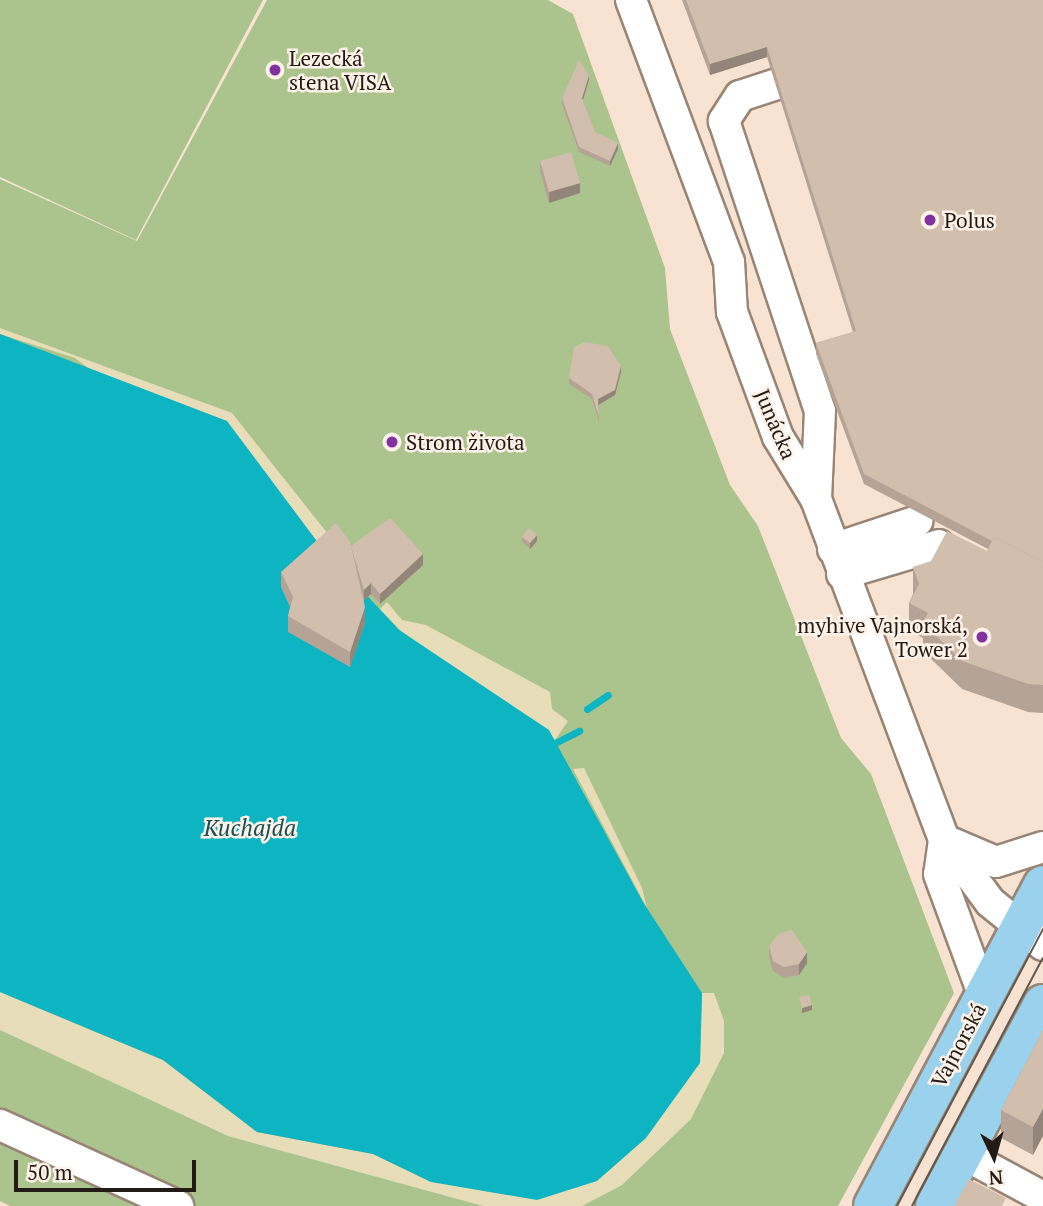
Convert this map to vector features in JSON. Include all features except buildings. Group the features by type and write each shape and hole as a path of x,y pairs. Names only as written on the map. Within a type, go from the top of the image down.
{"main road":[{"name":"Vajnorská","path":"873,1206 984,996 1032,936 1043,885"},
{"path":"935,1206 1043,1004"}],"street":[{"name":"Junácka","path":"631,0 729,262 732,312 778,437 816,499 944,840 981,892 1032,936"},
{"path":"781,76 740,96 724,121 815,412 816,499"},
{"path":"778,437 803,427 815,412"},
{"path":"834,552 907,516"},
{"path":"834,552 939,545"},
{"name":"Junácka","path":"944,840 939,873 984,996"},
{"path":"944,840 996,862 1043,847"},
{"path":"0,1125 178,1206"},
{"path":"963,1154 1041,1190"}],"green space":[{"path":"0,0 263,0 136,240 0,177"},
{"path":"267,0 548,0 573,14 665,268 670,329 730,485 758,526 841,738 871,774 954,993 838,1206 10,1206 0,1201 0,179 137,241"}],"sand":[{"path":"0,328 232,413 328,534 319,544 75,358 0,334"},
{"path":"387,602 402,620 426,625 550,692 552,709 568,721 555,740 400,630 380,609"},
{"path":"584,768 642,888 647,908 573,769"},
{"path":"0,992 163,1060 257,1132 373,1154 431,1182 700,1063 702,993 714,993 724,1021 724,1053 691,1119 622,1185 582,1206 483,1206 228,1136 0,1030"}],"water":[{"name":"Kuchajda","path":"0,334 227,421 319,544 399,630 549,730 643,902 702,993 700,1063 646,1138 597,1181 537,1200 431,1182 373,1154 257,1132 163,1060 0,992"}],"waterway":[{"path":"587,709 608,695"},
{"path":"557,742 579,731"}],"tram line":[{"path":"897,1206 1043,929"},
{"path":"912,1206 1043,958"}],"place":[{"name":"Lezecká stena VISA","path":"275,70"},
{"name":"Polus","path":"930,220"},
{"name":"Strom života","path":"392,442"},
{"name":"myhive Vajnorská, Tower 2","path":"982,637"}]}
